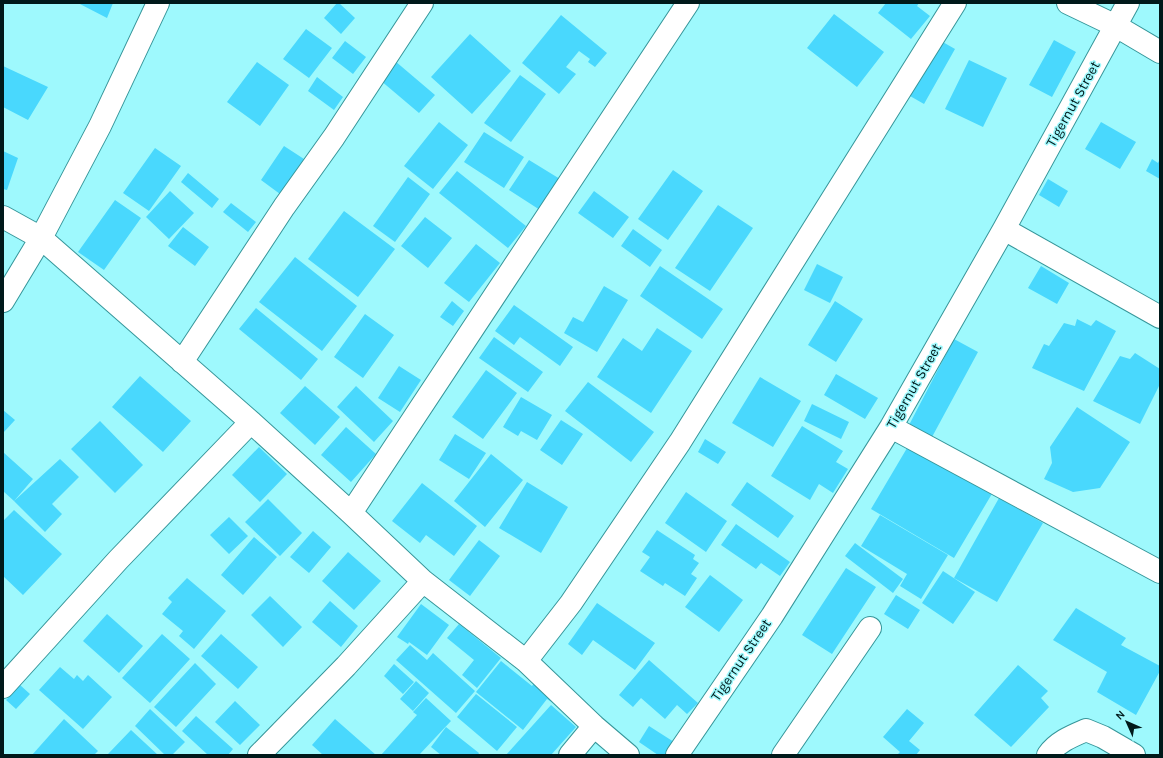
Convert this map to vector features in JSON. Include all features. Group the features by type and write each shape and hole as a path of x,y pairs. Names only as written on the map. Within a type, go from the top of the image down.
{"street":[{"path":"3,301 41,238 100,126 158,3"},
{"path":"182,362 284,208 334,137 422,3"},
{"path":"351,512 688,3"},
{"path":"526,662 571,603 680,442 956,3"},
{"path":"1068,3 1116,26 1160,52"},
{"name":"Tigernut Street","path":"677,755 772,616 891,427 1004,229 1128,3"},
{"path":"3,218 41,238 251,422 351,512 423,581 526,662 594,726 628,755"},
{"path":"1004,229 1160,317"},
{"path":"3,687 118,560 251,422"},
{"path":"891,427 1160,572"},
{"path":"259,755 346,666 423,581"},
{"path":"783,755 870,628"},
{"path":"570,755 594,726"},
{"path":"1048,755 1067,738 1086,730 1103,737 1134,755"}],"building":[{"path":"78,3 113,3 107,18"},
{"path":"337,3 339,3 355,18 341,34 324,18"},
{"path":"886,3 919,3 917,6 930,16 911,39 878,13"},
{"path":"834,14 884,52 857,87 807,48"},
{"path":"561,15 607,53 595,67 588,62 590,59 579,51 566,67 576,74 559,94 522,63"},
{"path":"306,29 332,48 309,78 283,59"},
{"path":"470,34 511,71 472,114 431,77"},
{"path":"1054,40 1076,52 1052,97 1029,85"},
{"path":"345,41 366,57 353,74 332,58"},
{"path":"941,41 955,49 924,104 910,96"},
{"path":"969,60 1007,78 983,127 945,109"},
{"path":"395,61 435,95 419,113 380,80"},
{"path":"257,62 289,85 260,126 227,102"},
{"path":"3,66 48,87 28,120 3,107"},
{"path":"520,75 546,94 511,142 484,123"},
{"path":"317,77 343,97 334,110 308,91"},
{"path":"439,122 468,145 433,189 404,166"},
{"path":"1101,122 1136,142 1120,169 1085,149"},
{"path":"484,132 524,157 504,188 464,162"},
{"path":"284,146 304,159 280,194 261,180"},
{"path":"155,148 181,166 149,211 123,193"},
{"path":"3,151 18,158 7,190 3,189"},
{"path":"1152,159 1158,163 1160,159 1160,179 1146,171"},
{"path":"529,160 560,179 540,210 509,190"},
{"path":"673,170 703,191 668,240 638,219"},
{"path":"457,171 526,226 508,248 439,193"},
{"path":"188,173 219,199 212,208 181,182"},
{"path":"408,177 430,194 395,242 373,226"},
{"path":"1048,179 1068,191 1059,207 1039,195"},
{"path":"170,191 194,213 169,239 146,217"},
{"path":"594,191 629,217 613,238 578,213"},
{"path":"115,200 141,218 104,270 78,252"},
{"path":"231,203 256,222 248,232 223,212"},
{"path":"718,205 753,228 710,291 675,268"},
{"path":"344,211 395,249 358,297 308,259"},
{"path":"425,217 452,238 428,268 401,246"},
{"path":"183,227 209,247 195,266 168,246"},
{"path":"633,229 662,250 650,267 621,246"},
{"path":"476,244 500,263 469,302 444,283"},
{"path":"295,257 357,306 322,351 259,302"},
{"path":"817,264 843,277 830,303 804,290"},
{"path":"660,266 723,309 702,339 640,296"},
{"path":"1041,266 1069,283 1057,304 1028,288"},
{"path":"604,286 628,300 597,352 564,333 573,317 583,322"},
{"path":"452,301 464,311 453,326 440,317"},
{"path":"835,301 863,319 836,362 808,345"},
{"path":"514,305 573,347 560,366 520,337 514,345 495,331"},
{"path":"256,308 318,359 301,380 239,329"},
{"path":"365,314 394,335 363,378 334,357"},
{"path":"1077,319 1091,326 1096,320 1116,331 1084,391 1032,368 1044,344 1049,346 1064,323 1075,326"},
{"path":"657,328 692,351 651,413 597,377 623,338 642,351"},
{"path":"494,337 543,372 528,392 479,358"},
{"path":"954,339 978,352 932,437 909,425"},
{"path":"1135,353 1160,369 1160,384 1140,424 1093,401 1120,356 1130,359"},
{"path":"399,366 421,380 400,412 378,398"},
{"path":"486,370 517,393 483,439 452,417"},
{"path":"836,374 878,398 865,419 824,395"},
{"path":"140,376 191,421 163,452 112,407"},
{"path":"760,377 801,401 773,447 732,423"},
{"path":"588,382 654,432 631,462 565,411"},
{"path":"305,386 340,417 315,445 280,413"},
{"path":"356,386 393,421 374,442 337,407"},
{"path":"521,397 552,415 537,440 521,431 518,436 503,427"},
{"path":"812,404 849,422 841,439 804,421"},
{"path":"1077,407 1130,442 1100,488 1073,492 1044,479 1052,463 1050,447"},
{"path":"3,410 15,420 3,433"},
{"path":"561,420 583,434 562,465 540,450"},
{"path":"100,421 143,465 115,493 71,449"},
{"path":"802,426 843,451 836,462 848,469 833,493 819,484 810,500 771,476"},
{"path":"346,427 376,454 351,482 321,455"},
{"path":"455,434 486,453 469,479 439,460"},
{"path":"705,439 726,452 718,464 698,452"},
{"path":"910,443 993,492 954,558 871,509"},
{"path":"259,447 287,474 260,502 232,475"},
{"path":"3,452 33,479 14,501 3,491"},
{"path":"491,454 523,480 485,527 454,501"},
{"path":"60,459 79,477 52,504 62,514 45,532 14,501"},
{"path":"527,482 568,507 541,553 499,528"},
{"path":"747,482 794,516 778,538 731,505"},
{"path":"422,483 477,526 454,556 426,535 420,543 392,521"},
{"path":"686,492 727,521 706,552 665,523"},
{"path":"999,498 1043,523 997,602 954,578"},
{"path":"268,499 302,533 280,556 245,522"},
{"path":"14,510 62,554 23,595 3,576 3,521"},
{"path":"880,515 948,555 921,599 900,586 907,574 861,546"},
{"path":"229,517 248,536 229,554 210,535"},
{"path":"736,524 790,562 780,576 761,563 756,569 721,545"},
{"path":"657,530 695,555 693,559 699,563 691,574 697,578 685,596 665,583 663,586 640,571 650,557 642,552"},
{"path":"313,531 331,547 309,573 290,557"},
{"path":"254,537 277,557 243,595 221,575"},
{"path":"479,540 500,556 470,596 449,580"},
{"path":"855,543 903,579 893,593 845,556"},
{"path":"348,552 381,581 354,610 322,581"},
{"path":"846,568 876,587 832,654 802,635"},
{"path":"943,571 975,592 953,624 922,603"},
{"path":"710,575 743,600 719,632 685,607"},
{"path":"187,578 226,611 194,649 179,636 183,631 162,614 172,602 168,598"},
{"path":"896,595 920,610 908,629 884,614"},
{"path":"270,596 302,627 283,647 251,615"},
{"path":"330,601 358,626 341,647 312,622"},
{"path":"597,603 655,643 635,670 593,640 582,655 568,644"},
{"path":"421,604 449,625 427,655 409,642 408,644 397,637"},
{"path":"1076,608 1126,638 1121,645 1160,666 1160,671 1136,715 1097,692 1107,672 1053,640"},
{"path":"107,614 143,646 119,673 83,641"},
{"path":"459,624 501,658 477,688 462,675 474,660 447,638"},
{"path":"162,634 190,659 150,703 122,678"},
{"path":"221,634 258,667 238,689 201,656"},
{"path":"410,645 427,660 433,653 475,691 456,713 396,660"},
{"path":"649,660 698,703 687,714 677,705 665,719 641,698 633,707 619,695"},
{"path":"501,661 532,686 535,682 556,698 553,703 547,699 523,730 476,692"},
{"path":"195,663 216,684 176,727 154,707"},
{"path":"394,664 414,682 403,694 384,676"},
{"path":"1018,665 1048,691 1041,698 1049,707 1011,747 974,715"},
{"path":"60,667 74,679 77,675 83,681 88,675 112,697 83,729 39,690"},
{"path":"416,681 429,693 413,711 400,699"},
{"path":"20,685 30,694 16,709 6,700"},
{"path":"476,694 517,727 497,751 457,717"},
{"path":"426,698 451,721 419,755 381,755 417,715 413,712"},
{"path":"235,701 260,725 240,745 215,722"},
{"path":"551,705 576,727 551,755 506,755"},
{"path":"150,709 185,742 172,755 165,755 135,726"},
{"path":"907,709 924,723 909,741 920,750 916,755 899,755 898,754 900,752 883,737"},
{"path":"196,716 233,749 228,755 208,755 182,731"},
{"path":"64,719 98,751 94,755 32,755"},
{"path":"335,719 376,755 323,755 312,745"},
{"path":"649,726 674,742 665,755 658,755 639,742"},
{"path":"446,727 479,753 478,755 441,755 431,747"},
{"path":"131,730 158,755 108,754"}]}
